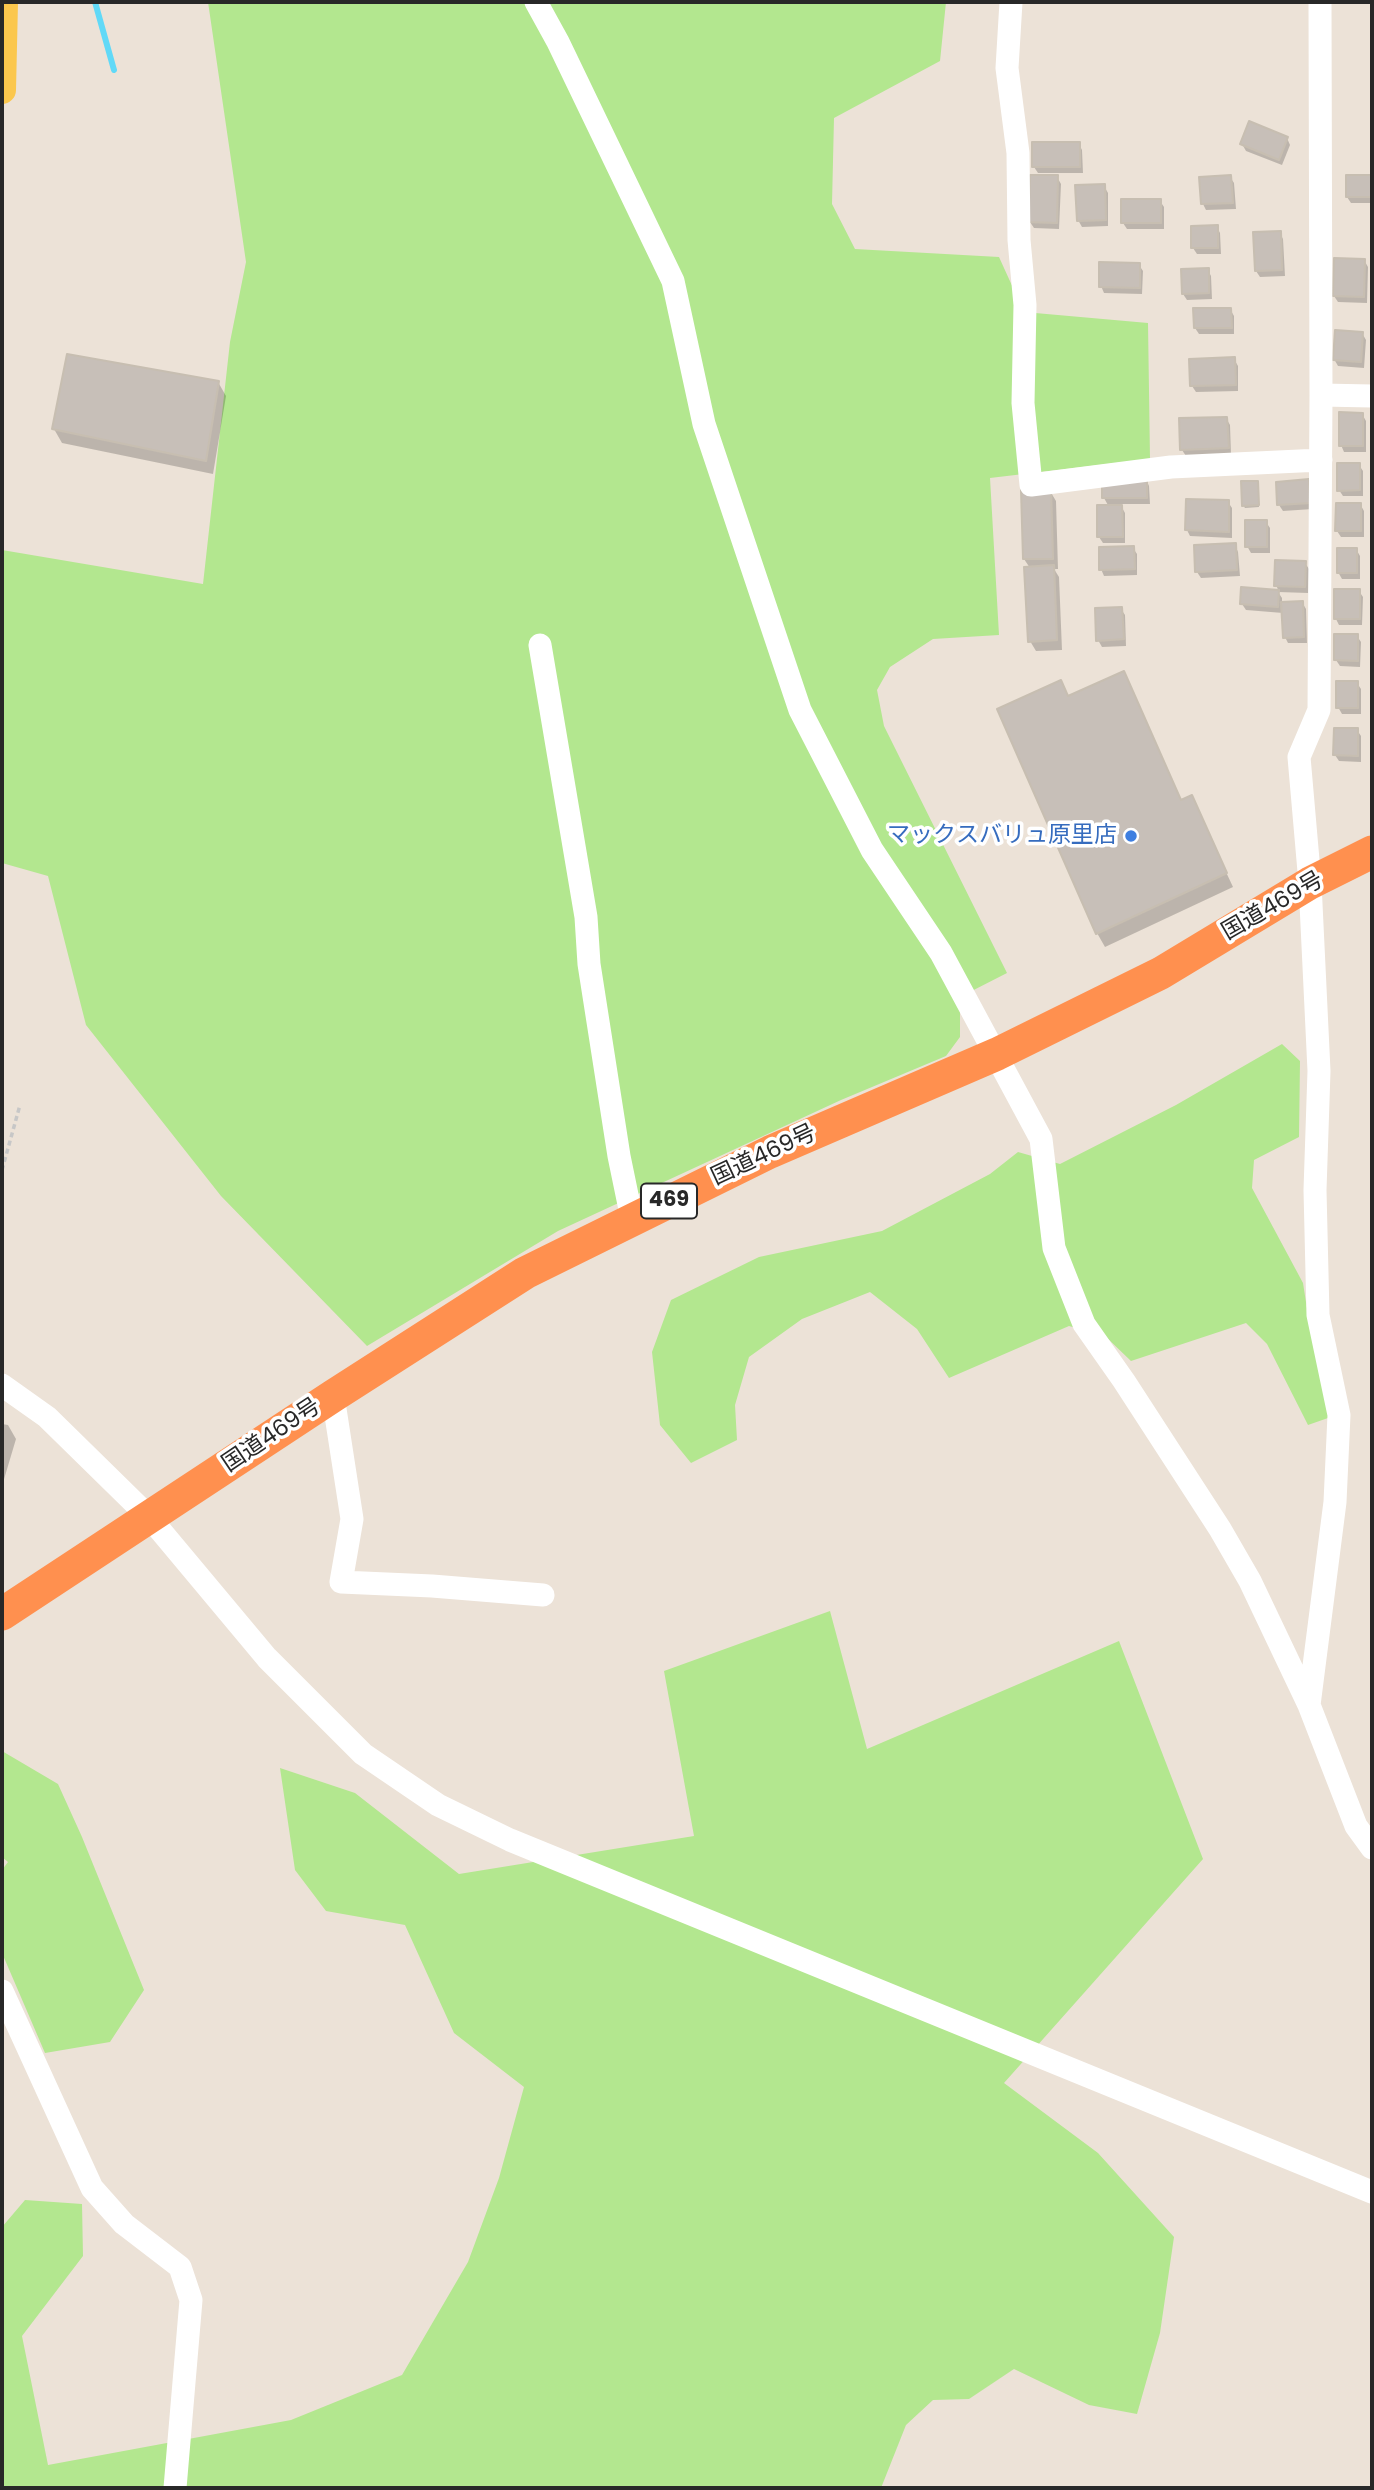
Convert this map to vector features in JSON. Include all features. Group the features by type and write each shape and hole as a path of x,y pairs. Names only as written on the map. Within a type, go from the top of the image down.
{"highway":[{"name":"国道469号","path":"2,1614 525,1273 770,1152 997,1054 1161,973 1310,883 1372,852"}],"main road":[{"path":"2,90 4,2"}],"street":[{"path":"536,2 558,42 673,281 704,424 800,710 872,850 941,953 1041,1139 1054,1248 1084,1324 1124,1381 1238,1560 1309,1705 1356,1826 1372,1849"},
{"path":"1011,2 1007,68 1018,153 1019,240 1025,305 1023,402 1031,485 1171,467 1321,460"},
{"path":"1309,1705 1335,1502 1339,1415 1318,1315 1315,1190 1319,1070 1310,883 1299,757 1319,710 1320,2"},
{"path":"1321,395 1372,396"},
{"path":"540,645 586,917 589,964 632,1219"},
{"path":"2,1385 47,1417 150,1518 267,1658 363,1754 438,1805 510,1840 1372,2192"},
{"path":"333,1396 352,1519 341,1582 543,1595"},
{"path":"2,1991 92,2188 124,2224 180,2267 191,2300 175,2488"}],"path":[{"path":"2,1170 20,1105"}],"green space":[{"path":"208,2 946,2 940,61 834,118 832,204 855,249 999,257 1024,312 1148,323 1150,459 990,478 999,635 933,639 890,667 877,690 884,726 1007,973 960,997 960,1037 946,1056 841,1100 558,1231 367,1346 221,1196 86,1025 48,876 2,863 2,550 203,584 230,342 246,262"},
{"path":"1282,1044 1300,1061 1299,1137 1254,1160 1252,1188 1303,1283 1311,1334 1329,1395 1328,1418 1308,1425 1267,1344 1246,1323 1131,1361 1105,1336 1069,1326 949,1378 917,1329 870,1292 802,1319 749,1357 735,1405 737,1440 691,1463 660,1425 652,1352 671,1300 759,1257 882,1231 990,1174 1018,1152 1060,1164 1176,1105"},
{"path":"830,1611 867,1749 1119,1641 1203,1859 1004,2083 1098,2153 1174,2237 1160,2333 1137,2414 1089,2405 1014,2369 969,2399 933,2400 906,2425 881,2488 2,2488 2,2227 25,2200 82,2204 83,2256 22,2336 48,2465 291,2420 402,2375 468,2262 499,2178 524,2087 454,2033 405,1925 326,1911 295,1870 280,1768 355,1793 459,1874 694,1836 664,1671"},
{"path":"2,1751 58,1784 144,1990 110,2042 45,2053 2,1953 2,1870 8,1862 2,1857"}],"building":[{"path":"1249,121 1288,137 1279,160 1240,144"},
{"path":"1032,142 1080,142 1080,167 1032,167"},
{"path":"1030,175 1058,175 1057,223 1028,222"},
{"path":"1231,175 1233,203 1201,204 1199,177"},
{"path":"1346,175 1372,175 1372,197 1346,197"},
{"path":"1105,184 1106,220 1077,221 1075,185"},
{"path":"1121,199 1161,199 1161,223 1121,223"},
{"path":"1218,225 1218,248 1191,248 1191,226"},
{"path":"1281,231 1282,270 1255,271 1253,232"},
{"path":"1334,258 1365,259 1364,297 1333,296"},
{"path":"1099,262 1140,263 1140,288 1099,287"},
{"path":"1209,268 1209,293 1182,294 1181,269"},
{"path":"1193,308 1231,308 1232,328 1194,328"},
{"path":"1335,330 1363,332 1361,362 1333,360"},
{"path":"67,354 219,381 206,461 52,429"},
{"path":"1235,357 1236,385 1190,386 1189,359"},
{"path":"1339,412 1363,413 1363,446 1339,446"},
{"path":"1227,417 1229,448 1180,450 1179,418"},
{"path":"1337,463 1360,463 1360,490 1337,491"},
{"path":"1102,478 1147,478 1147,498 1102,498"},
{"path":"1309,479 1310,503 1277,505 1276,482"},
{"path":"1241,481 1258,481 1259,505 1242,506"},
{"path":"1051,489 1053,559 1023,559 1021,490"},
{"path":"1186,499 1229,500 1229,532 1185,530"},
{"path":"1336,503 1361,503 1361,531 1335,531"},
{"path":"1097,505 1122,505 1123,537 1097,537"},
{"path":"1245,520 1267,520 1267,547 1245,547"},
{"path":"1236,543 1237,570 1195,572 1194,545"},
{"path":"1134,546 1135,569 1099,570 1099,547"},
{"path":"1337,548 1357,548 1357,573 1337,573"},
{"path":"1275,560 1306,561 1305,587 1274,586"},
{"path":"1054,565 1057,640 1028,642 1024,567"},
{"path":"1241,587 1279,590 1278,607 1240,604"},
{"path":"1334,589 1360,589 1360,619 1334,619"},
{"path":"1303,601 1304,637 1283,638 1281,602"},
{"path":"1122,607 1124,639 1096,641 1095,608"},
{"path":"1334,634 1358,634 1358,661 1334,660"},
{"name":"マックスバリュ原里店","path":"1124,671 1181,800 1192,795 1227,873 1096,934 997,709 1061,680 1068,696"},
{"path":"1336,681 1358,681 1358,708 1336,708"},
{"path":"1334,728 1358,728 1358,756 1333,755"}],"waterway":[{"path":"95,2 114,70"}],"place":[{"name":"マックスバリュ原里店","path":"1131,836"}]}
